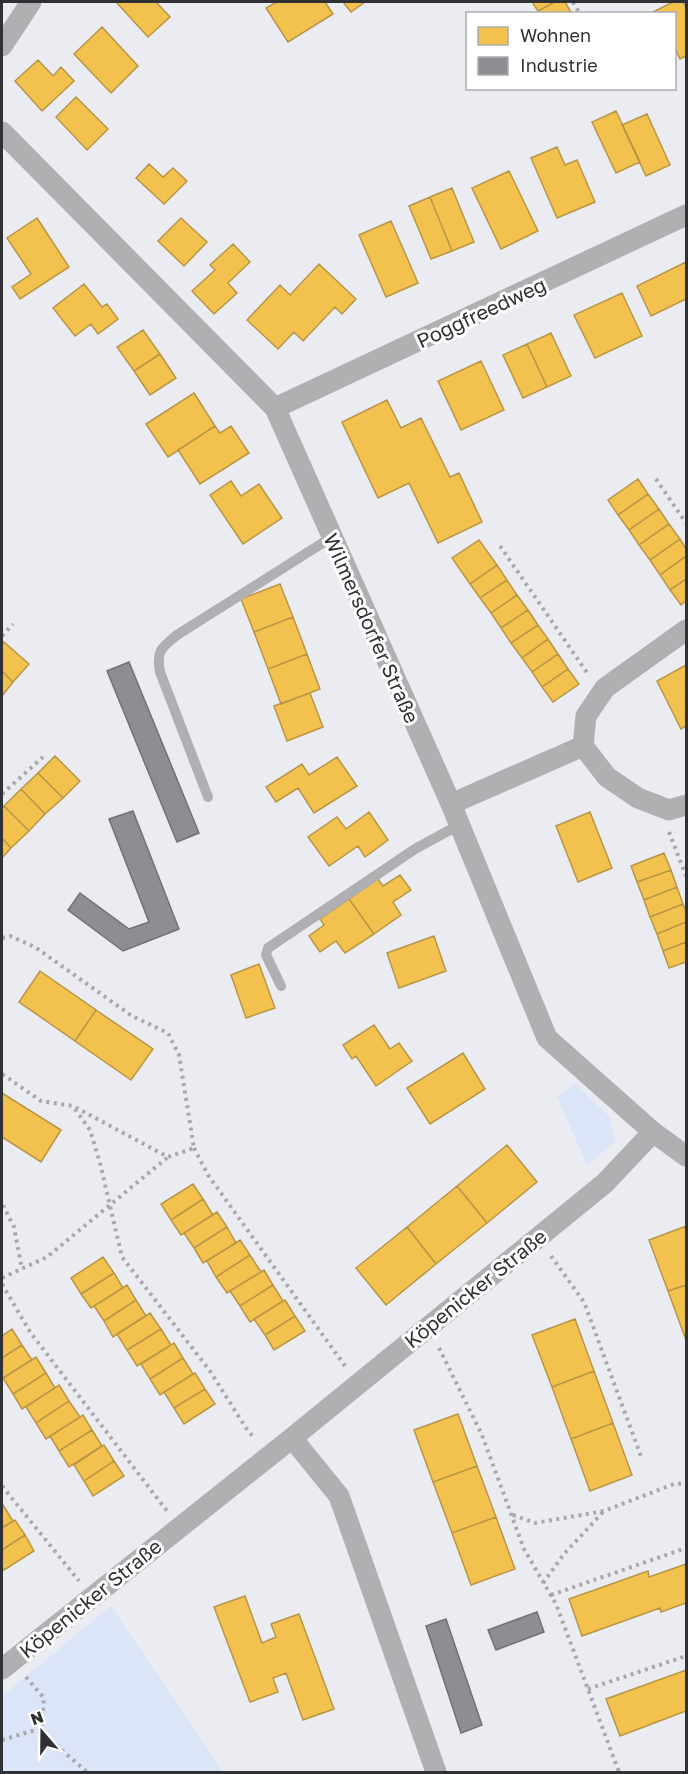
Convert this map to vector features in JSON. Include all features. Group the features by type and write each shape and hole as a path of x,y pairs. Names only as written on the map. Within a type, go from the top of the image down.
{"street":[{"path":"2,46 32,2"},
{"name":"Wilmersdorfer Straße","path":"2,132 275,408 450,804 547,1038 653,1132 687,1156"},
{"name":"Poggfreedweg","path":"275,408 687,215"},
{"path":"678,807 638,798 608,777 583,746 586,716 605,688 687,630"},
{"path":"450,804 583,746"},
{"name":"Köpenicker Straße","path":"7,1665 292,1438 605,1183 653,1132"},
{"path":"292,1438 339,1496 436,1773"}],"lane":[{"path":"208,797 160,672 157,659 162,648 177,635 332,537"},
{"path":"281,986 266,955 268,948 415,849 459,825"}],"path":[{"path":"656,479 687,523"},
{"path":"500,546 602,694"},
{"path":"2,636 13,624"},
{"path":"2,794 43,757"},
{"path":"678,807 667,827 687,876"},
{"path":"2,938 10,936 35,947 132,1016 168,1033 180,1055 194,1148 208,1175 335,1354 359,1383"},
{"path":"2,1074 41,1101 73,1106 168,1157"},
{"path":"73,1106 90,1130 122,1257 210,1371 246,1428 269,1455"},
{"path":"2,1278 46,1257 168,1157 194,1148"},
{"path":"2,1206 14,1227 22,1269"},
{"path":"538,1238 584,1302 642,1459"},
{"path":"2,1284 30,1332 180,1527"},
{"path":"428,1326 482,1435 524,1549 556,1604 619,1773"},
{"path":"512,1515 535,1523 604,1511 674,1484 687,1483"},
{"path":"2,1486 92,1597"},
{"path":"543,1582 564,1554 604,1511"},
{"path":"551,1595 687,1548"},
{"path":"588,1689 687,1656"},
{"path":"7,1665 44,1698 41,1732"},
{"path":"2,1740 32,1731 41,1732 87,1773"}],"shaded area":[{"path":"575,1083 610,1117 615,1142 587,1165 557,1097"},
{"path":"111,1606 223,1772 2,1772 2,1696"}],"building: Wohnen":[{"path":"116,2 156,2 170,17 148,37"},
{"path":"277,2 325,2 333,14 288,42 266,8"},
{"path":"343,2 365,2 351,12"},
{"path":"532,2 555,2 538,11"},
{"path":"555,2 565,2 571,12 538,12"},
{"path":"673,2 683,2 686,8 686,56 680,59 676,50 676,12 653,12"},
{"path":"102,27 138,66 111,93 74,54"},
{"path":"38,60 53,76 61,67 74,81 42,111 15,81"},
{"path":"76,97 108,129 87,150 56,117"},
{"path":"616,111 640,162 616,173 592,122"},
{"path":"647,114 670,165 646,176 622,125"},
{"path":"557,147 565,165 577,160 595,202 557,218 531,158"},
{"path":"149,164 163,177 173,168 187,181 164,204 136,178"},
{"path":"509,171 538,231 501,249 472,188"},
{"path":"452,188 474,242 452,251 430,197"},
{"path":"430,197 452,251 431,259 409,206"},
{"path":"37,218 69,267 20,299 12,287 31,274 7,238"},
{"path":"181,218 207,242 184,266 158,241"},
{"path":"391,221 418,283 386,297 359,235"},
{"path":"233,244 250,262 228,283 237,293 214,314 192,291 215,270 210,265"},
{"path":"686,262 686,299 651,316 637,286"},
{"path":"319,264 356,299 342,314 335,307 303,341 294,332 278,349 247,320 280,285 290,295"},
{"path":"84,284 102,307 107,304 118,319 98,334 91,324 75,336 53,308"},
{"path":"622,293 642,336 595,358 574,315"},
{"path":"143,330 160,354 134,371 117,347"},
{"path":"551,333 571,376 547,387 527,344"},
{"path":"527,344 547,387 523,398 503,355"},
{"path":"160,354 176,378 150,395 134,371"},
{"path":"481,361 504,410 461,430 438,381"},
{"path":"194,393 215,426 168,457 146,424"},
{"path":"387,400 401,428 421,418 450,477 459,473 482,522 438,543 409,483 378,498 342,422"},
{"path":"215,426 220,433 231,426 249,453 200,484 178,450"},
{"path":"638,479 648,494 618,515 608,500"},
{"path":"231,481 241,496 259,484 282,518 243,544 210,495"},
{"path":"648,494 659,509 629,530 618,515"},
{"path":"659,509 669,524 639,545 629,530"},
{"path":"669,524 680,539 650,560 639,545"},
{"path":"680,539 686,549 686,556 660,575 650,560"},
{"path":"479,540 497,565 470,584 452,558"},
{"path":"686,556 686,579 670,590 660,575"},
{"path":"497,565 507,580 480,598 470,584"},
{"path":"686,579 686,601 681,605 670,590"},
{"path":"507,580 517,595 491,613 480,598"},
{"path":"280,584 293,617 254,632 241,599"},
{"path":"517,595 528,610 501,628 491,613"},
{"path":"528,610 538,625 511,643 501,628"},
{"path":"293,617 307,654 268,669 254,632"},
{"path":"538,625 548,639 522,658 511,643"},
{"path":"548,639 558,654 532,672 522,658"},
{"path":"4,642 29,664 13,682 2,671"},
{"path":"307,654 320,689 281,704 268,669"},
{"path":"558,654 568,669 542,687 532,672"},
{"path":"686,665 686,726 681,729 657,681"},
{"path":"568,669 579,684 553,702 542,687"},
{"path":"2,671 13,682 2,696"},
{"path":"310,693 323,727 287,741 274,706"},
{"path":"55,756 80,781 63,798 38,773"},
{"path":"337,757 357,786 314,813 298,788 276,802 266,787 302,764 309,775"},
{"path":"38,773 63,798 45,814 21,789"},
{"path":"21,789 45,814 29,831 4,806"},
{"path":"4,806 29,831 11,848 2,838 2,808"},
{"path":"369,812 388,840 365,857 358,846 329,866 308,837 337,817 346,829"},
{"path":"590,812 612,868 578,882 556,826"},
{"path":"2,838 11,848 2,858"},
{"path":"664,853 671,870 637,882 631,866"},
{"path":"671,870 677,887 644,900 637,882"},
{"path":"400,875 411,890 393,902 401,915 374,934 349,899 378,879 383,886"},
{"path":"677,887 683,904 650,917 644,900"},
{"path":"349,899 374,934 345,953 336,941 320,952 309,936 324,925 320,919"},
{"path":"683,904 686,922 657,934 650,917"},
{"path":"686,922 686,942 663,951 657,934"},
{"path":"434,936 446,971 399,988 387,953"},
{"path":"686,942 686,962 669,968 663,951"},
{"path":"259,964 275,1008 246,1018 231,975"},
{"path":"40,971 96,1010 75,1041 19,1002"},
{"path":"96,1010 153,1049 131,1080 75,1041"},
{"path":"374,1025 390,1049 399,1043 412,1061 376,1086 356,1056 352,1059 343,1045"},
{"path":"463,1053 485,1089 430,1124 407,1088"},
{"path":"2,1093 61,1130 41,1162 2,1137"},
{"path":"507,1145 537,1182 487,1223 457,1186"},
{"path":"193,1184 203,1199 171,1220 161,1204"},
{"path":"457,1186 487,1223 436,1264 407,1227"},
{"path":"203,1199 213,1215 181,1235 171,1220"},
{"path":"217,1212 227,1227 194,1248 184,1233"},
{"path":"686,1226 686,1285 668,1291 649,1240"},
{"path":"227,1227 236,1243 203,1263 194,1248"},
{"path":"407,1227 436,1264 386,1305 356,1268"},
{"path":"240,1240 250,1255 216,1277 207,1261"},
{"path":"250,1255 261,1272 227,1293 216,1277"},
{"path":"103,1257 114,1273 81,1294 71,1278"},
{"path":"264,1270 273,1285 240,1306 230,1291"},
{"path":"114,1273 123,1288 91,1308 81,1294"},
{"path":"127,1285 136,1300 104,1321 94,1306"},
{"path":"273,1285 283,1301 250,1322 240,1306"},
{"path":"686,1285 686,1340 668,1291"},
{"path":"136,1300 146,1316 113,1337 104,1321"},
{"path":"285,1300 295,1316 265,1335 254,1319"},
{"path":"150,1313 161,1329 127,1350 117,1334"},
{"path":"295,1316 305,1331 274,1350 265,1335"},
{"path":"575,1319 594,1371 552,1387 532,1335"},
{"path":"12,1329 22,1345 2,1358 2,1336"},
{"path":"161,1329 171,1345 137,1366 127,1350"},
{"path":"174,1343 183,1358 150,1379 141,1364"},
{"path":"22,1345 32,1360 2,1379 2,1358"},
{"path":"36,1357 46,1373 13,1394 3,1378"},
{"path":"183,1358 193,1374 160,1395 150,1379"},
{"path":"594,1371 613,1423 571,1439 552,1387"},
{"path":"46,1373 55,1388 22,1409 13,1394"},
{"path":"195,1373 205,1389 174,1408 164,1392"},
{"path":"59,1385 69,1401 36,1423 26,1407"},
{"path":"205,1389 215,1404 184,1424 174,1408"},
{"path":"69,1401 80,1417 46,1439 36,1423"},
{"path":"458,1414 477,1466 433,1482 414,1430"},
{"path":"83,1415 92,1430 59,1451 50,1436"},
{"path":"613,1423 632,1475 590,1491 571,1439"},
{"path":"92,1430 102,1446 69,1467 59,1451"},
{"path":"104,1445 114,1461 84,1481 74,1465"},
{"path":"114,1461 124,1476 93,1496 84,1481"},
{"path":"477,1466 496,1517 452,1533 433,1482"},
{"path":"2,1506 13,1521 2,1528"},
{"path":"496,1517 515,1569 471,1585 452,1533"},
{"path":"15,1520 25,1535 2,1550 2,1528"},
{"path":"25,1535 34,1551 4,1570 2,1550"},
{"path":"686,1564 686,1603 661,1612 660,1608 582,1636 569,1599 648,1571 649,1577"},
{"path":"245,1596 262,1643 276,1637 271,1624 299,1614 334,1709 303,1720 286,1673 273,1678 278,1692 250,1702 214,1607"},
{"path":"686,1670 686,1711 620,1736 606,1699"}],"building: Industrie":[{"path":"129,662 199,833 177,842 107,671"},
{"path":"133,811 179,929 123,951 68,910 80,893 129,929 149,922 109,819"},
{"path":"537,1612 544,1632 496,1650 488,1630"},
{"path":"446,1619 482,1725 461,1733 426,1626"}]}
